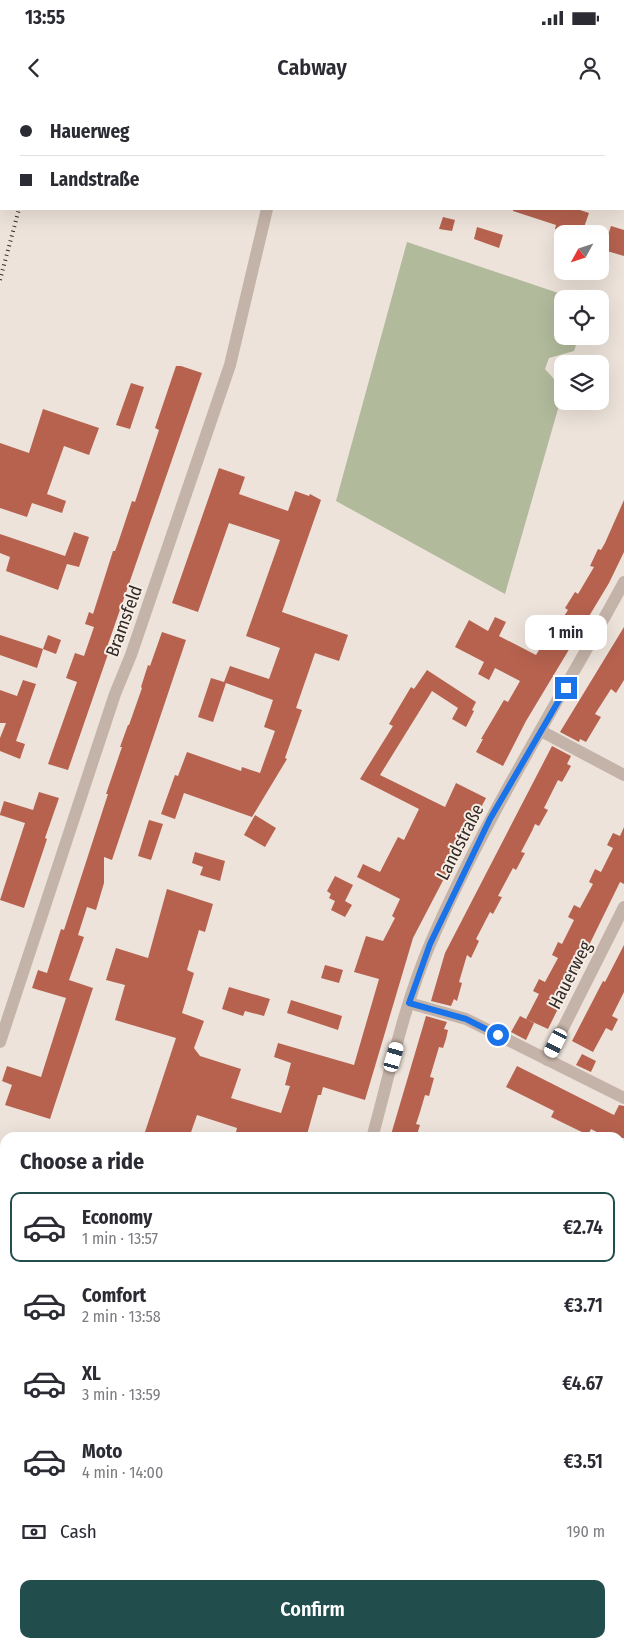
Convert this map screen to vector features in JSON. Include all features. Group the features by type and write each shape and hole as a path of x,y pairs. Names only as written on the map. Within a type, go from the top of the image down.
{"street":[{"name":"Bramsfeld","path":"0,1042 115,694 131,655 230,366 267,210"},
{"name":"Landstraße","path":"374,1132 409,1003 430,944 452,895 490,819 541,732 624,582"},
{"path":"541,732 624,775"},
{"name":"Hauerweg","path":"547,1060 624,907"},
{"path":"409,1003 466,1019 624,1098"}],"green space":[{"path":"407,242 554,292 554,345 576,345 574,351 554,355 549,358 545,369 554,379 554,410 558,410 505,594 336,501"}],"building":[{"path":"513,210 580,210 589,213 585,225 556,225"},
{"path":"443,217 455,220 452,231 439,229"},
{"path":"611,226 624,230 624,256 609,252 609,232"},
{"path":"477,227 503,235 499,248 474,239"},
{"path":"176,366 202,373 105,653 108,654 68,770 48,764 77,682 66,678 75,653 84,656 94,627 85,624 89,612 93,614 113,551 115,551 132,501 135,502 159,430 155,428"},
{"path":"131,383 144,387 130,429 116,425"},
{"path":"43,409 99,428 89,455 64,446 47,494 66,501 62,513 32,503 27,517 0,508 0,443 29,453"},
{"path":"219,468 245,477 239,494 288,511 295,491 309,496 310,494 321,500 282,612 348,635 339,661 315,653 296,708 302,710 285,758 287,759 252,817 184,793 175,819 161,814 175,775 178,776 187,752 241,771 242,767 260,773 275,731 264,727 273,700 226,683 213,722 198,717 211,678 224,682 230,666 269,679 280,648 246,636 280,540 229,523 198,612 172,603"},
{"path":"624,500 624,552 609,583 526,721 503,766 476,752 483,739 481,739 504,700 508,702 520,681 495,668 489,680 478,674 484,662 455,647 469,620 488,631 495,617 506,622 499,636 536,655 552,628 555,630 568,610 565,608 575,592 578,594 594,567 590,566 598,549 601,550 605,543"},
{"path":"74,532 89,537 79,567 67,564 58,590 6,571 10,557 0,553 0,534 65,556"},
{"path":"624,627 624,680 616,693 611,689 595,714 601,717 586,742 580,739 579,742 560,732"},
{"path":"162,632 186,640 112,860 104,857 104,883 96,910 87,907 78,935 84,937 69,980 93,988 50,1119 5,1105 12,1085 2,1081 7,1066 41,1077 66,998 32,988 38,970 47,973 61,929 64,930 108,794 106,794 122,747 120,747 142,688 148,665 150,666"},
{"path":"0,635 43,649 37,668 0,655"},
{"path":"48,635 61,640 56,654 43,649"},
{"path":"427,670 476,702 472,710 474,711 466,727 452,719 458,708 432,691 380,775 445,807 456,783 486,798 413,938 365,1100 323,1087 321,1095 318,1095 308,1132 236,1132 237,1128 197,1115 191,1132 145,1132 176,1038 115,1020 125,985 106,980 116,948 148,958 167,889 213,904 205,932 199,930 187,970 194,973 182,1013 204,1021 194,1048 200,1056 241,1069 231,1098 281,1113 290,1086 285,1085 291,1063 274,1057 278,1043 354,1065 379,979 354,972 366,936 383,941 395,918 392,916 400,899 357,877 363,864 380,872 398,837 404,840 419,809 360,779 393,726 389,724 411,687 414,689"},
{"path":"23,680 36,684 16,741 25,744 20,759 0,751 0,738 6,723 0,723 0,690 17,696"},
{"path":"552,746 571,756 567,764 571,766 562,782 558,780 544,808 548,810 539,826 535,824 521,852 525,853 516,870 513,868 498,896 502,897 493,914 490,912 476,939 479,941 471,958 467,955 459,982 462,983 457,1001 454,999 451,1006 431,1001 445,953"},
{"path":"39,792 59,798 24,908 0,900 25,823 0,814 4,801 33,810"},
{"path":"255,815 276,828 265,847 244,835"},
{"path":"149,820 163,824 151,860 138,856"},
{"path":"624,827 624,884 620,882 548,1029 526,1019 539,994 533,991 539,979 545,982 558,958 552,955 558,942 562,944 574,920 568,917 574,905 580,908 593,884 589,882 595,869 601,872 613,848 607,845 613,833 620,836"},
{"path":"195,852 225,861 220,881 200,875 203,867 192,863"},
{"path":"335,876 353,885 345,901 352,905 345,917 331,910 335,901 329,898 331,894 327,891"},
{"path":"624,945 624,992 612,1016 618,1019 612,1031 606,1028 593,1052 572,1041"},
{"path":"325,965 343,970 339,983 321,978"},
{"path":"229,987 270,999 264,1016 245,1011 243,1016 222,1009"},
{"path":"291,1000 342,1016 338,1030 287,1013"},
{"path":"426,1016 447,1022 444,1029 448,1030 446,1039 443,1048 439,1047 430,1077 434,1078 429,1096 425,1095 416,1124 420,1125 418,1132 392,1132"},
{"path":"520,1016 534,1023 526,1040 511,1032"},
{"path":"582,1054 596,1061 591,1072 576,1065"},
{"path":"517,1066 614,1115 619,1105 624,1106 624,1132 597,1132 591,1129 590,1132 582,1132 551,1117 554,1111 506,1087"}],"railway":[{"path":"0,280 19,210"}],"route":[{"path":"498,1035 466,1019 409,1003 430,944 452,895 490,819 566,688"}]}
